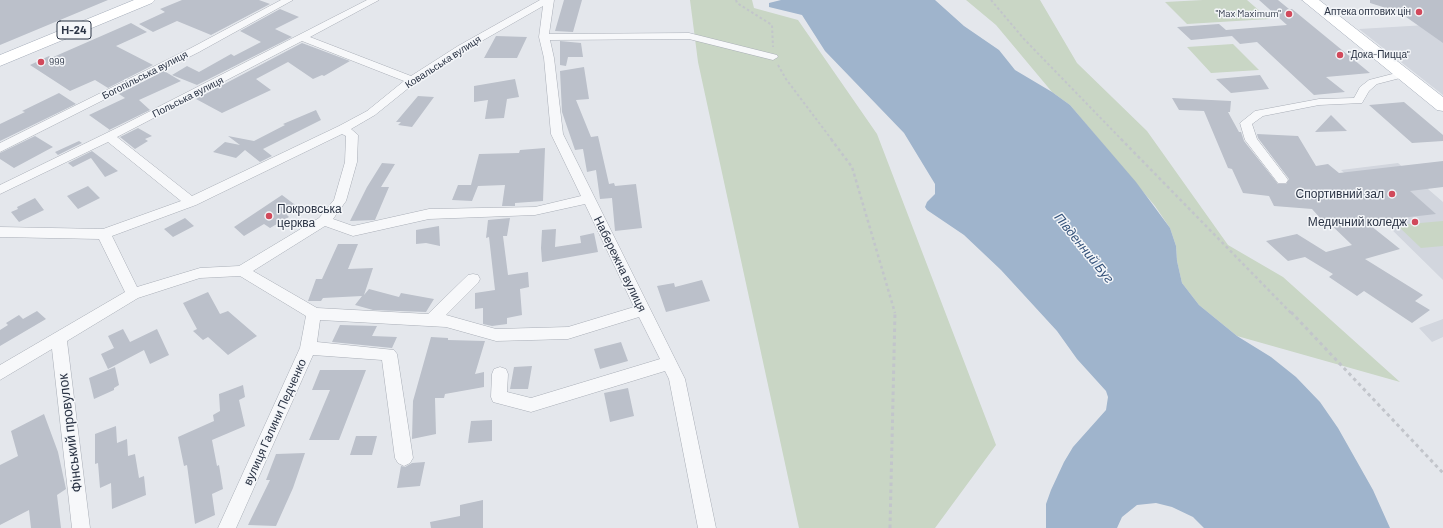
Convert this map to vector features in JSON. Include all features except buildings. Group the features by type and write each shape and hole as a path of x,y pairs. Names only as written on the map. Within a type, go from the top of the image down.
{"main road":[{"name":"Н-24","path":"0,61 147,0"},
{"path":"1310,0 1443,106"}],"street":[{"name":"Богопільська вулиця","path":"0,148 195,50 288,0"},
{"name":"Польська вулиця","path":"0,190 303,38 374,0"},
{"name":"Набережна вулиця","path":"548,0 544,37 549,58 557,134 676,379 707,528"},
{"name":"Ковальська вулиця","path":"104,234 191,202 343,129 371,113 412,80 462,48 548,0"},
{"path":"544,37 689,36 773,57"},
{"path":"303,38 412,80"},
{"path":"1282,180 1251,140 1246,123 1259,112 1319,102 1358,101 1364,89 1373,82 1404,74"},
{"path":"0,373 133,294 200,273 242,271 324,221 340,201 351,162 352,135 343,129"},
{"path":"108,137 191,202"},
{"path":"324,221 353,231 429,214 535,211 589,199"},
{"path":"0,232 104,234 133,294"},
{"path":"242,271 314,314 446,321 496,335 568,333 642,310"},
{"path":"432,320 473,279"},
{"name":"вулиця Галини Педченко","path":"228,528 308,348 314,314"},
{"name":"Фінський провулок","path":"59,339 81,528"},
{"path":"308,348 389,354 404,458"},
{"path":"500,374 499,397 531,405 669,363"}],"path":[{"path":"736,0 737,3 772,25 773,57 786,79 852,167 895,310 890,528"},
{"path":"991,0 1024,39 1181,201 1244,263 1443,473"},
{"path":"1436,465 1443,468"}],"shaded area":[{"path":"1443,24 1443,95 1359,29"},
{"name":"Медичний коледж","path":"1398,163 1443,202 1443,280 1384,222 1388,221 1356,191 1363,190 1341,170"},
{"path":"1443,319 1443,337 1432,342 1419,328"}],"green space":[{"path":"690,0 752,0 754,8 798,20 877,134 996,445 935,528 799,528 698,62"},
{"path":"966,0 1040,0 1077,63 1147,131 1228,245 1283,277 1400,382 1237,336 1199,305 1182,283 1177,261 1176,246 1170,228 1155,206 1070,105 1052,92 996,25"},
{"path":"1247,0 1269,19 1187,24 1165,2"},
{"path":"1233,44 1259,70 1211,73 1187,47"},
{"path":"1443,221 1443,246 1421,248 1397,225"}],"water":[{"name":"Південний Буг","path":"781,0 935,0 964,26 999,50 1015,70 1052,92 1070,105 1136,182 1170,228 1176,246 1177,261 1182,283 1199,305 1237,336 1271,357 1296,377 1320,402 1338,428 1373,490 1390,528 1204,528 1193,517 1172,507 1156,503 1137,505 1122,517 1117,528 1046,528 1046,504 1051,490 1073,447 1106,410 1108,397 1106,391 1077,359 1057,331 1001,270 964,235 927,210 925,207 927,202 935,194 935,184 904,133 825,51 802,15 769,7 769,3"}],"place":[{"name":"Аптека оптових цін","path":"1419,12"},
{"name":"\"Max Maximum\"","path":"1289,14"},
{"name":"\"Дока-Пицца\"","path":"1340,55"},
{"name":"999","path":"41,62"},
{"name":"Спортивний зал","path":"1392,194"},
{"name":"Покровська церква","path":"269,216"},
{"name":"Медичний коледж","path":"1415,222"}]}
